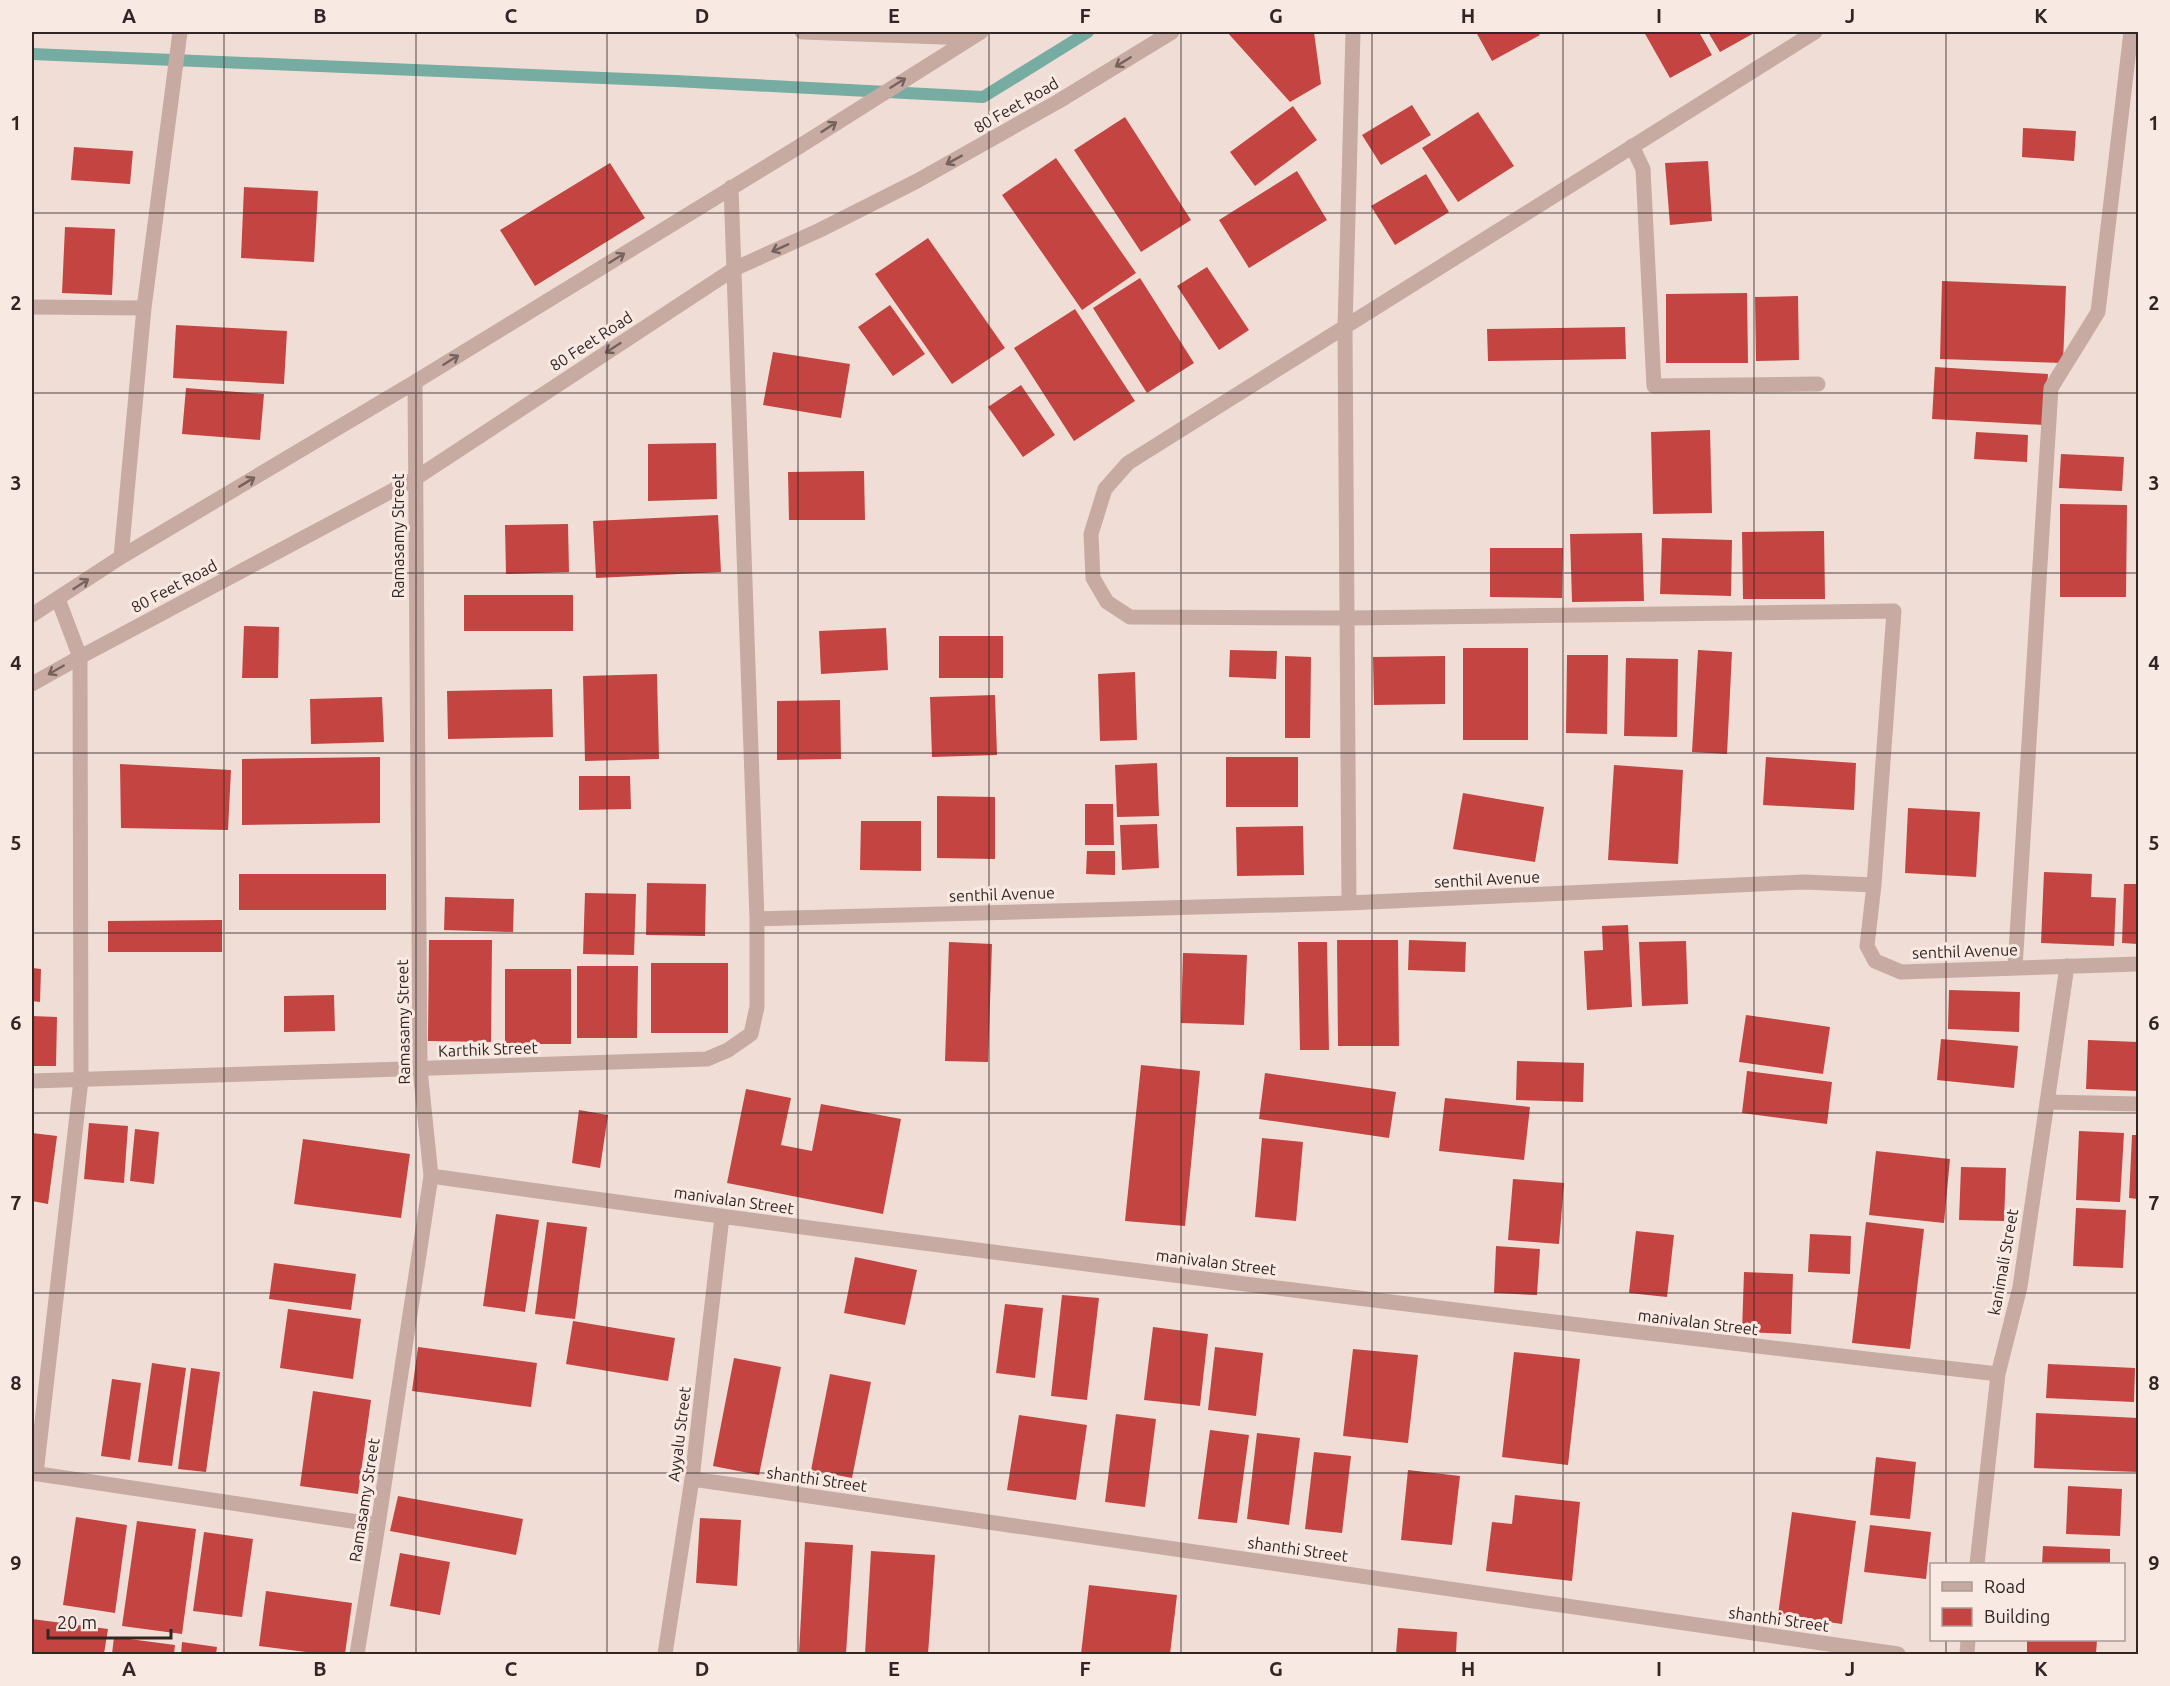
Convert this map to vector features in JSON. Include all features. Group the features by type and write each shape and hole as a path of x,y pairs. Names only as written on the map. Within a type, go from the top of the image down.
{"street":[{"path":"802,32 975,35"},
{"name":"80 Feet Road","path":"32,684 416,478 734,269 820,230 917,181 1059,101 1172,32"},
{"path":"1349,903 1346,327 1353,32"},
{"path":"1815,32 1128,463 1105,489 1091,534 1093,578 1107,602 1130,617 1349,618 1894,611 1874,885"},
{"path":"2015,968 2051,388 2098,312 2131,32"},
{"path":"32,615 121,557 415,382 800,146 975,35"},
{"path":"121,557 144,308 180,36"},
{"path":"1632,146 1643,169 1654,386 1818,384"},
{"name":"Karthik Street","path":"32,1081 707,1059 728,1050 751,1034 757,1007 757,919 731,187"},
{"path":"32,307 144,308"},
{"name":"Ramasamy Street","path":"357,1654 431,1176 420,1069 415,382"},
{"path":"58,599 80,657 81,1080 34,1473 378,1525"},
{"name":"senthil Avenue","path":"757,919 1349,903 1804,882 1874,885 1867,946 1875,961 1901,972 2139,964"},
{"name":"kanimali Street","path":"1977,1563 1998,1374 2020,1287 2067,966"},
{"path":"2048,1102 2139,1104"},
{"name":"manivalan Street","path":"431,1176 722,1217 1508,1318 1998,1374"},
{"name":"Ayyalu Street","path":"665,1654 692,1479 722,1217"},
{"name":"shanthi Street","path":"692,1479 1898,1654"}],"building":[{"path":"1227,32 1314,32 1321,84 1290,102"},
{"path":"1476,32 1537,32 1540,35 1492,61"},
{"path":"1644,32 1699,32 1712,55 1670,78"},
{"path":"1708,32 1756,32 1720,52"},
{"path":"1412,105 1431,135 1381,165 1362,135"},
{"path":"1293,106 1317,140 1255,186 1230,152"},
{"path":"1478,112 1514,166 1458,202 1422,148"},
{"path":"1125,117 1191,220 1141,252 1074,150"},
{"path":"2023,128 2076,131 2074,161 2022,157"},
{"path":"74,147 133,151 130,184 71,180"},
{"path":"1056,158 1136,273 1082,310 1002,195"},
{"path":"1708,161 1712,221 1670,225 1665,163"},
{"path":"610,163 645,218 535,286 500,230"},
{"path":"1297,171 1327,220 1249,268 1219,220"},
{"path":"1426,174 1449,212 1395,245 1371,206"},
{"path":"244,187 318,191 314,262 241,258"},
{"path":"65,227 115,229 112,295 62,293"},
{"path":"928,238 1005,348 952,384 875,274"},
{"path":"1207,267 1249,330 1219,350 1177,286"},
{"path":"1140,278 1194,363 1147,393 1093,308"},
{"path":"1942,281 2066,286 2063,363 1940,359"},
{"path":"1747,293 1748,363 1666,363 1666,294"},
{"path":"1798,296 1799,360 1756,361 1755,297"},
{"path":"890,305 925,354 893,376 858,327"},
{"path":"1075,309 1135,401 1074,441 1014,348"},
{"path":"176,325 287,331 284,384 173,378"},
{"path":"1625,327 1626,359 1488,361 1487,329"},
{"path":"773,352 850,364 841,418 763,405"},
{"path":"1935,367 2048,374 2044,425 1932,419"},
{"path":"1021,385 1055,435 1023,457 988,407"},
{"path":"186,388 264,394 260,440 182,434"},
{"path":"1710,430 1712,513 1653,514 1651,432"},
{"path":"1976,432 2028,435 2027,462 1974,459"},
{"path":"716,443 717,499 648,501 648,444"},
{"path":"2061,454 2124,457 2122,491 2059,488"},
{"path":"864,471 865,520 789,520 788,472"},
{"path":"2060,504 2127,505 2126,597 2060,597"},
{"path":"718,515 721,572 596,578 593,521"},
{"path":"568,524 569,572 506,574 505,525"},
{"path":"1824,531 1825,599 1743,599 1742,532"},
{"path":"1642,533 1644,601 1572,602 1570,534"},
{"path":"1662,538 1732,540 1731,596 1660,594"},
{"path":"1490,548 1563,548 1562,598 1490,597"},
{"path":"464,595 573,595 573,631 464,631"},
{"path":"244,626 279,627 278,678 242,678"},
{"path":"886,628 888,670 821,674 819,631"},
{"path":"939,636 1003,636 1003,678 939,678"},
{"path":"1463,648 1528,648 1528,740 1463,740"},
{"path":"1230,650 1277,651 1276,679 1229,677"},
{"path":"1698,650 1732,652 1727,754 1692,752"},
{"path":"1567,655 1608,655 1607,734 1566,733"},
{"path":"1285,656 1311,657 1310,738 1285,738"},
{"path":"1445,656 1445,704 1374,705 1373,657"},
{"path":"1626,658 1678,659 1677,737 1624,736"},
{"path":"1135,672 1137,740 1100,741 1098,674"},
{"path":"657,674 659,759 585,761 583,676"},
{"path":"552,689 553,737 448,739 447,691"},
{"path":"995,695 997,755 932,757 930,697"},
{"path":"382,697 384,742 311,744 310,699"},
{"path":"840,700 841,759 777,760 777,701"},
{"path":"380,757 380,823 242,825 242,759"},
{"path":"1226,757 1298,757 1298,807 1226,807"},
{"path":"1766,757 1856,763 1854,810 1763,805"},
{"path":"1157,763 1159,816 1117,817 1115,765"},
{"path":"120,764 231,770 228,830 121,828"},
{"path":"1614,765 1683,770 1678,864 1608,860"},
{"path":"579,776 630,776 631,809 579,810"},
{"path":"1463,793 1544,807 1535,862 1453,849"},
{"path":"937,796 995,797 995,859 937,858"},
{"path":"1085,804 1113,804 1114,845 1085,845"},
{"path":"1908,808 1980,812 1976,877 1905,873"},
{"path":"861,821 921,821 921,871 860,870"},
{"path":"1157,824 1159,868 1122,870 1120,825"},
{"path":"1303,826 1304,875 1237,876 1236,827"},
{"path":"1087,851 1115,851 1115,875 1086,874"},
{"path":"2044,872 2092,874 2091,897 2116,898 2114,946 2041,943"},
{"path":"239,874 386,874 386,910 239,910"},
{"path":"647,883 706,884 705,936 646,935"},
{"path":"2124,884 2138,884 2138,944 2122,943"},
{"path":"585,893 636,894 634,955 583,954"},
{"path":"445,897 514,899 513,932 444,930"},
{"path":"222,920 222,952 108,952 108,921"},
{"path":"1628,925 1632,1007 1587,1010 1584,951 1603,950 1602,926"},
{"path":"429,940 492,940 491,1042 428,1041"},
{"path":"1337,940 1398,940 1399,1046 1338,1046"},
{"path":"1409,940 1466,942 1465,972 1408,970"},
{"path":"1686,941 1688,1004 1642,1006 1639,942"},
{"path":"949,942 992,944 988,1062 945,1061"},
{"path":"1298,942 1327,942 1329,1050 1300,1050"},
{"path":"1183,953 1247,955 1244,1025 1181,1023"},
{"path":"651,963 728,963 728,1033 651,1033"},
{"path":"577,966 638,966 637,1038 577,1038"},
{"path":"32,968 41,969 40,1002 32,1001"},
{"path":"505,969 571,969 571,1044 505,1044"},
{"path":"1949,990 2020,992 2019,1032 1948,1029"},
{"path":"334,995 335,1031 284,1032 284,996"},
{"path":"1746,1015 1830,1027 1823,1074 1739,1062"},
{"path":"32,1016 57,1017 56,1066 32,1066"},
{"path":"1941,1039 2018,1046 2014,1088 1937,1080"},
{"path":"2088,1040 2138,1042 2138,1091 2086,1089"},
{"path":"1517,1061 1584,1063 1583,1102 1516,1100"},
{"path":"1141,1065 1200,1071 1185,1226 1125,1221"},
{"path":"1747,1071 1832,1082 1827,1124 1742,1113"},
{"path":"1265,1073 1396,1092 1389,1138 1259,1119"},
{"path":"746,1089 791,1098 781,1145 812,1151 821,1104 901,1119 883,1214 727,1183"},
{"path":"1445,1098 1530,1107 1524,1160 1439,1151"},
{"path":"579,1110 608,1115 600,1168 572,1163"},
{"path":"89,1123 128,1126 124,1183 84,1179"},
{"path":"135,1129 159,1132 154,1184 130,1181"},
{"path":"2079,1131 2124,1133 2120,1202 2076,1200"},
{"path":"32,1133 57,1136 48,1204 32,1201"},
{"path":"2132,1135 2138,1135 2138,1199 2129,1198"},
{"path":"1262,1138 1303,1142 1296,1221 1255,1217"},
{"path":"303,1139 410,1154 401,1218 294,1204"},
{"path":"1876,1151 1950,1159 1944,1223 1869,1215"},
{"path":"1961,1167 2006,1168 2004,1221 1959,1220"},
{"path":"1513,1179 1564,1183 1559,1244 1508,1240"},
{"path":"2076,1208 2126,1210 2123,1268 2073,1266"},
{"path":"496,1214 539,1220 525,1312 483,1306"},
{"path":"547,1222 587,1227 575,1319 535,1314"},
{"path":"1866,1222 1924,1229 1910,1349 1852,1343"},
{"path":"1636,1231 1674,1235 1667,1297 1629,1293"},
{"path":"1810,1234 1851,1236 1850,1274 1808,1272"},
{"path":"1496,1246 1540,1249 1537,1295 1494,1293"},
{"path":"855,1257 917,1270 905,1325 844,1313"},
{"path":"274,1263 356,1274 351,1310 269,1299"},
{"path":"1744,1272 1793,1274 1791,1334 1742,1332"},
{"path":"1062,1295 1099,1298 1087,1400 1051,1396"},
{"path":"1005,1304 1043,1308 1035,1378 996,1373"},
{"path":"288,1309 361,1319 353,1379 280,1368"},
{"path":"573,1321 675,1338 668,1381 566,1364"},
{"path":"1153,1327 1208,1334 1200,1406 1144,1400"},
{"path":"418,1347 537,1363 531,1407 412,1391"},
{"path":"1215,1347 1263,1353 1256,1416 1208,1410"},
{"path":"1353,1349 1418,1355 1408,1443 1343,1436"},
{"path":"1514,1352 1580,1359 1568,1465 1502,1457"},
{"path":"734,1358 781,1367 759,1475 713,1466"},
{"path":"152,1363 186,1368 172,1466 138,1462"},
{"path":"2048,1364 2135,1368 2134,1402 2046,1398"},
{"path":"191,1368 220,1372 206,1472 178,1469"},
{"path":"830,1374 871,1382 852,1478 811,1470"},
{"path":"112,1379 141,1383 130,1460 101,1456"},
{"path":"313,1391 371,1400 358,1494 300,1486"},
{"path":"2036,1413 2138,1418 2138,1472 2034,1468"},
{"path":"1116,1414 1156,1419 1145,1507 1105,1502"},
{"path":"1019,1415 1087,1425 1076,1500 1007,1490"},
{"path":"1210,1430 1249,1435 1237,1523 1198,1519"},
{"path":"1257,1433 1300,1438 1289,1525 1247,1519"},
{"path":"1314,1452 1351,1456 1342,1533 1305,1529"},
{"path":"1876,1457 1916,1462 1910,1519 1870,1515"},
{"path":"1408,1470 1460,1476 1452,1545 1401,1540"},
{"path":"2068,1486 2122,1489 2120,1536 2066,1534"},
{"path":"1515,1495 1580,1502 1572,1581 1486,1571 1492,1522 1512,1524"},
{"path":"398,1496 523,1519 516,1555 390,1531"},
{"path":"1792,1512 1856,1521 1842,1624 1778,1615"},
{"path":"76,1517 127,1525 115,1613 63,1605"},
{"path":"700,1518 741,1520 737,1586 696,1583"},
{"path":"137,1521 196,1529 182,1634 122,1626"},
{"path":"1870,1525 1931,1532 1926,1579 1864,1572"},
{"path":"204,1532 253,1539 242,1617 193,1611"},
{"path":"805,1542 853,1545 846,1654 799,1653"},
{"path":"2043,1546 2110,1549 2110,1563 2042,1563"},
{"path":"871,1551 935,1555 928,1654 865,1654"},
{"path":"400,1553 450,1562 440,1615 390,1606"},
{"path":"1089,1585 1177,1595 1170,1654 1081,1654"},
{"path":"266,1591 352,1603 345,1654 322,1654 259,1646"},
{"path":"32,1619 108,1629 104,1654 32,1654"},
{"path":"1398,1628 1457,1632 1456,1654 1396,1654"},
{"path":"114,1637 175,1645 174,1654 112,1654"},
{"path":"2027,1641 2097,1641 2096,1654 2027,1654"},
{"path":"182,1642 217,1647 216,1654 181,1654"}],"waterway":[{"path":"32,54 675,81 983,97 1088,32"}]}
